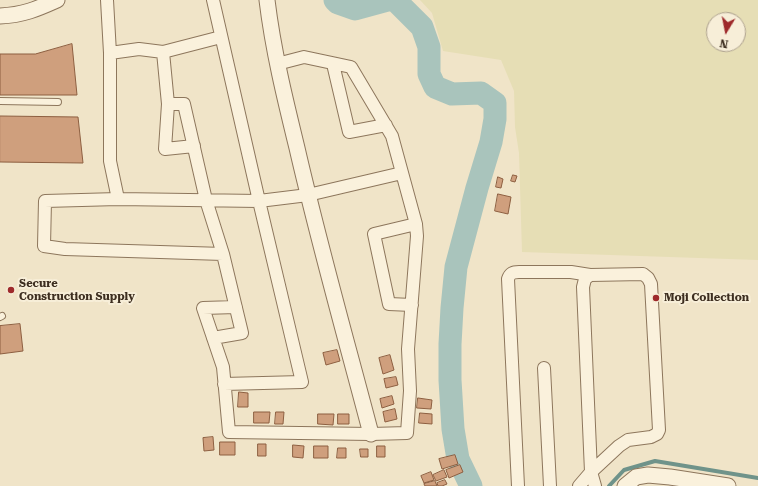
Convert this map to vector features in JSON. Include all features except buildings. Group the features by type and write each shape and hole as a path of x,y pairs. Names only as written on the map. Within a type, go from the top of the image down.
{"street":[{"path":"0,16 28,12 41,3 57,0"},
{"path":"107,0 110,53 110,161 118,199"},
{"path":"213,0 302,382 224,384"},
{"path":"267,0 277,64 308,195 371,434"},
{"path":"110,53 139,49 163,52 221,37"},
{"path":"163,52 168,104 165,149 194,146"},
{"path":"236,307 203,308 223,367 229,432 371,434 407,433 410,391 408,349 417,236 416,224 392,136 352,67 304,58 277,64"},
{"path":"333,64 349,132 386,125"},
{"path":"168,104 184,104 206,200 223,254 242,332 213,338"},
{"path":"223,254 65,249 44,246 45,201 118,199 259,201 308,195 402,173"},
{"path":"412,305 389,304 374,234 416,224"},
{"path":"518,486 508,279 510,275 513,272 571,272 590,275 644,274 651,284 658,434 651,437 628,440 619,446 591,472 579,486"},
{"path":"590,275 585,280 583,287 591,472 595,486"},
{"path":"544,368 550,486"},
{"path":"625,486 636,477 648,475 728,486"}],"lane":[{"path":"0,101 58,102"}],"shaded area":[{"path":"420,0 758,0 758,260 522,252 519,153 515,127 514,91 501,60 443,51 432,13"}],"waterway":[{"path":"335,0 338,3 355,9 388,0"},
{"path":"395,0 422,27 429,47 429,74 435,87 452,94 481,93 495,103 495,119 491,142 456,267 452,308 450,380 453,429 458,459 471,486"},
{"path":"609,486 624,470 655,461 758,478"}],"place":[{"name":"Secure Construction Supply","path":"11,290"},
{"name":"Moji Collection","path":"656,298"}]}
